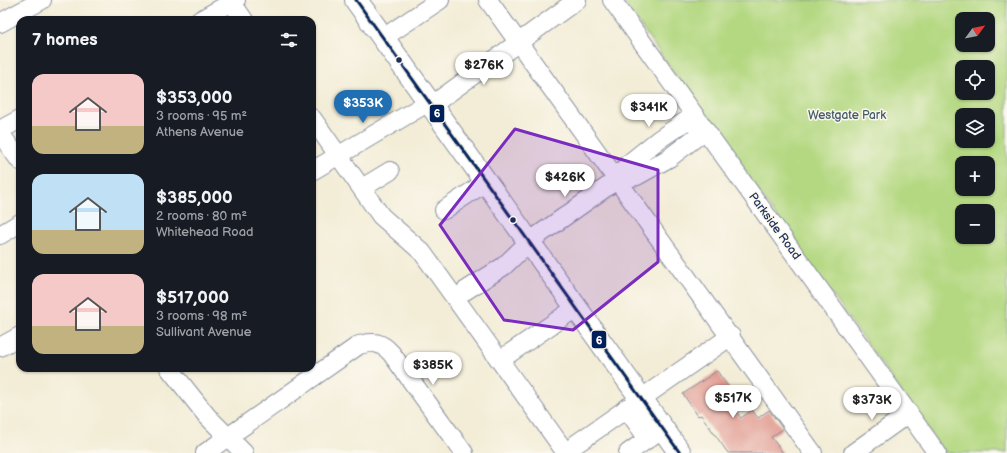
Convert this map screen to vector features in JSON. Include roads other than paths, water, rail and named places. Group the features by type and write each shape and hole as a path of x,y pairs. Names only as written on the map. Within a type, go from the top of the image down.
{"main road":[{"path":"356,0 577,307 633,402 655,433 680,453"}],"street":[{"path":"0,23 42,0"},
{"path":"383,38 440,0"},
{"path":"488,0 618,179 813,453"},
{"path":"316,169 431,104 577,0"},
{"name":"Parkside Road","path":"612,0 937,453"},
{"path":"207,16 233,1 242,16"},
{"path":"16,122 0,132 16,155"},
{"path":"316,124 381,216 422,252 500,360 571,448 633,402 730,336"},
{"path":"465,291 504,266 530,241 618,179 637,176 669,158 699,136 701,124"},
{"path":"362,188 390,171"},
{"path":"444,210 486,182"},
{"path":"0,234 16,225"},
{"path":"500,360 577,307"},
{"path":"0,347 16,338"},
{"path":"205,453 359,346 372,342 380,344 391,353 464,453"},
{"path":"172,372 207,416 244,453"},
{"path":"853,453 909,413"},
{"path":"628,453 655,433"}],"park label":[{"name":"Westgate Park","path":"847,115"}]}
